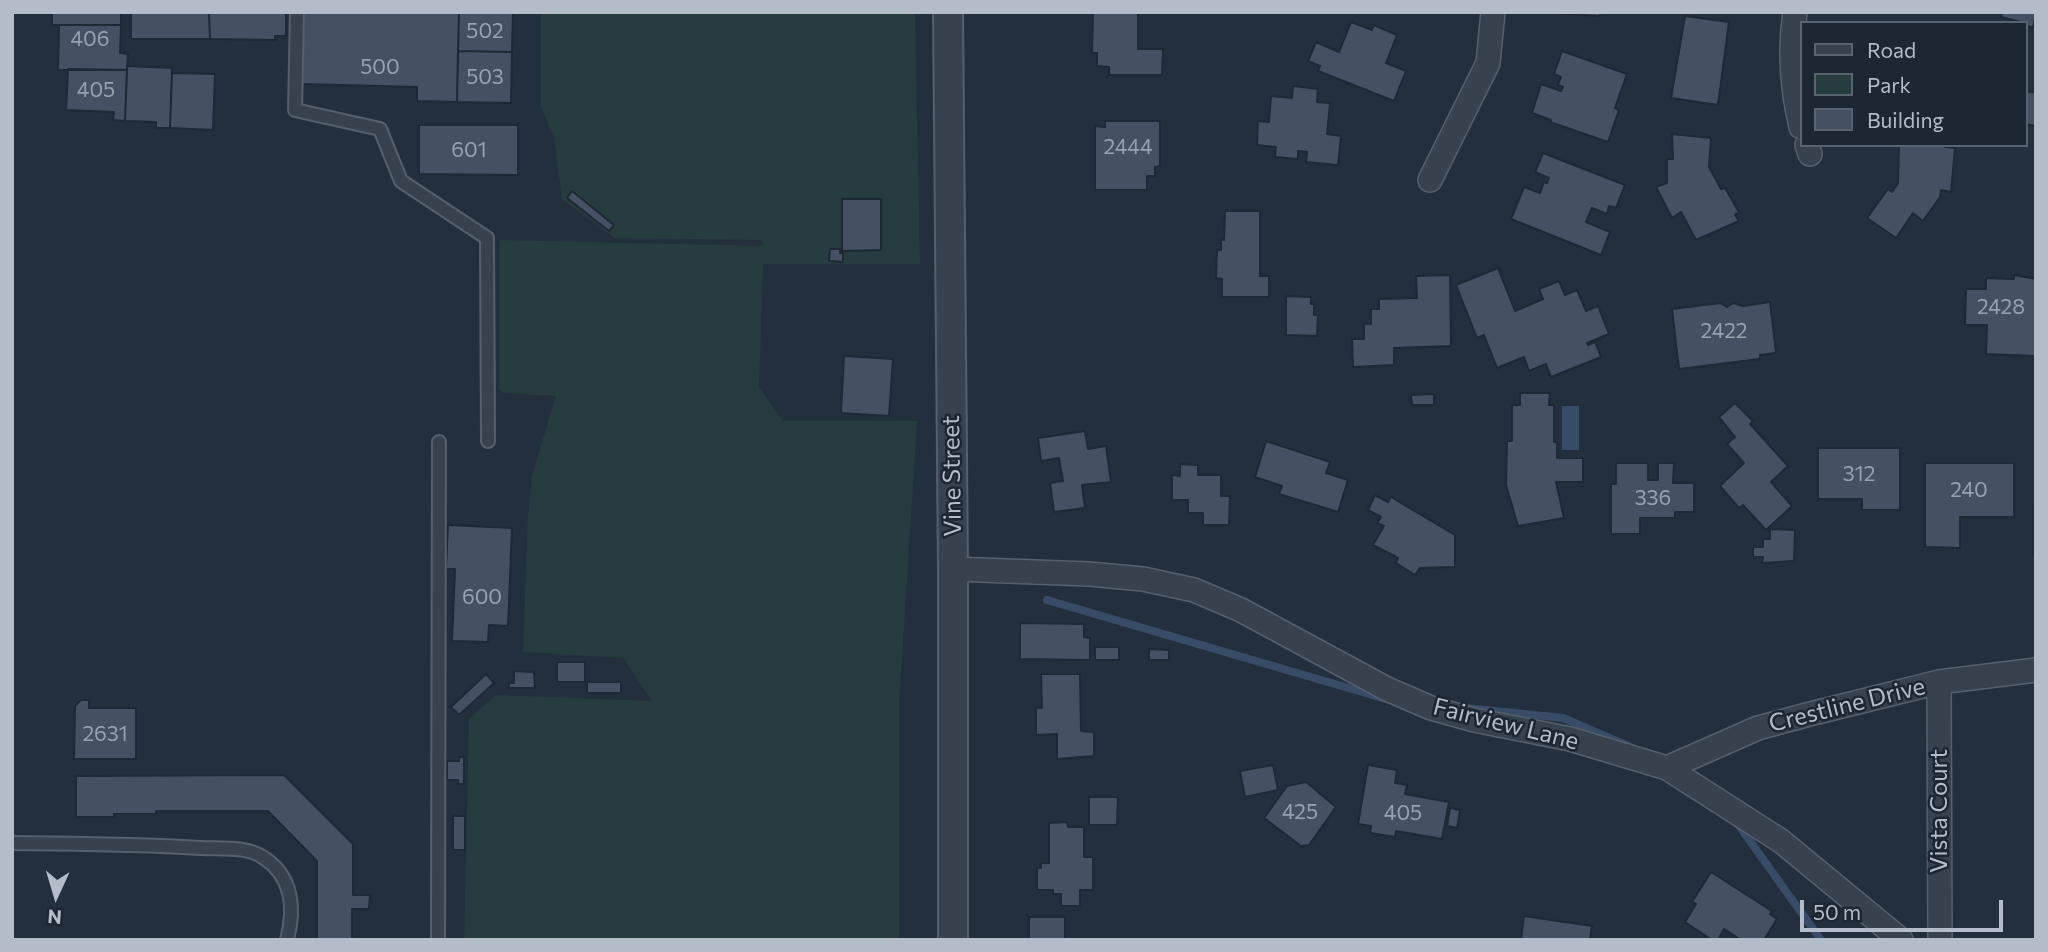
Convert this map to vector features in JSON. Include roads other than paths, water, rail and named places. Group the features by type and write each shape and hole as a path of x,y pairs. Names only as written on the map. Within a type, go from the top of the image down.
{"street":[{"name":"Vine Street","path":"948,12 953,940"},
{"path":"1430,180 1488,62 1493,12"},
{"path":"1795,12 1791,73 1800,122"},
{"name":"Fairview Lane","path":"953,569 1089,574 1143,579 1194,590 1241,610 1387,689 1431,708 1474,720 1570,739 1667,768 1781,841 1900,940"},
{"name":"Crestline Drive","path":"1667,768 1758,728 1939,682 2036,670"},
{"name":"Vista Court","path":"1939,682 1940,940"}],"lane":[{"path":"297,12 296,110 380,129 401,181 487,238 488,441"},
{"path":"438,940 439,442"},
{"path":"12,843 170,846 248,851 264,857 281,874 290,893 292,919 288,940"}],"water":[{"path":"1562,406 1579,406 1579,450 1562,450"}],"waterway":[{"path":"1047,600 1393,701"},
{"path":"1466,708 1563,718 1628,746"},
{"path":"1737,823 1821,940"}]}
